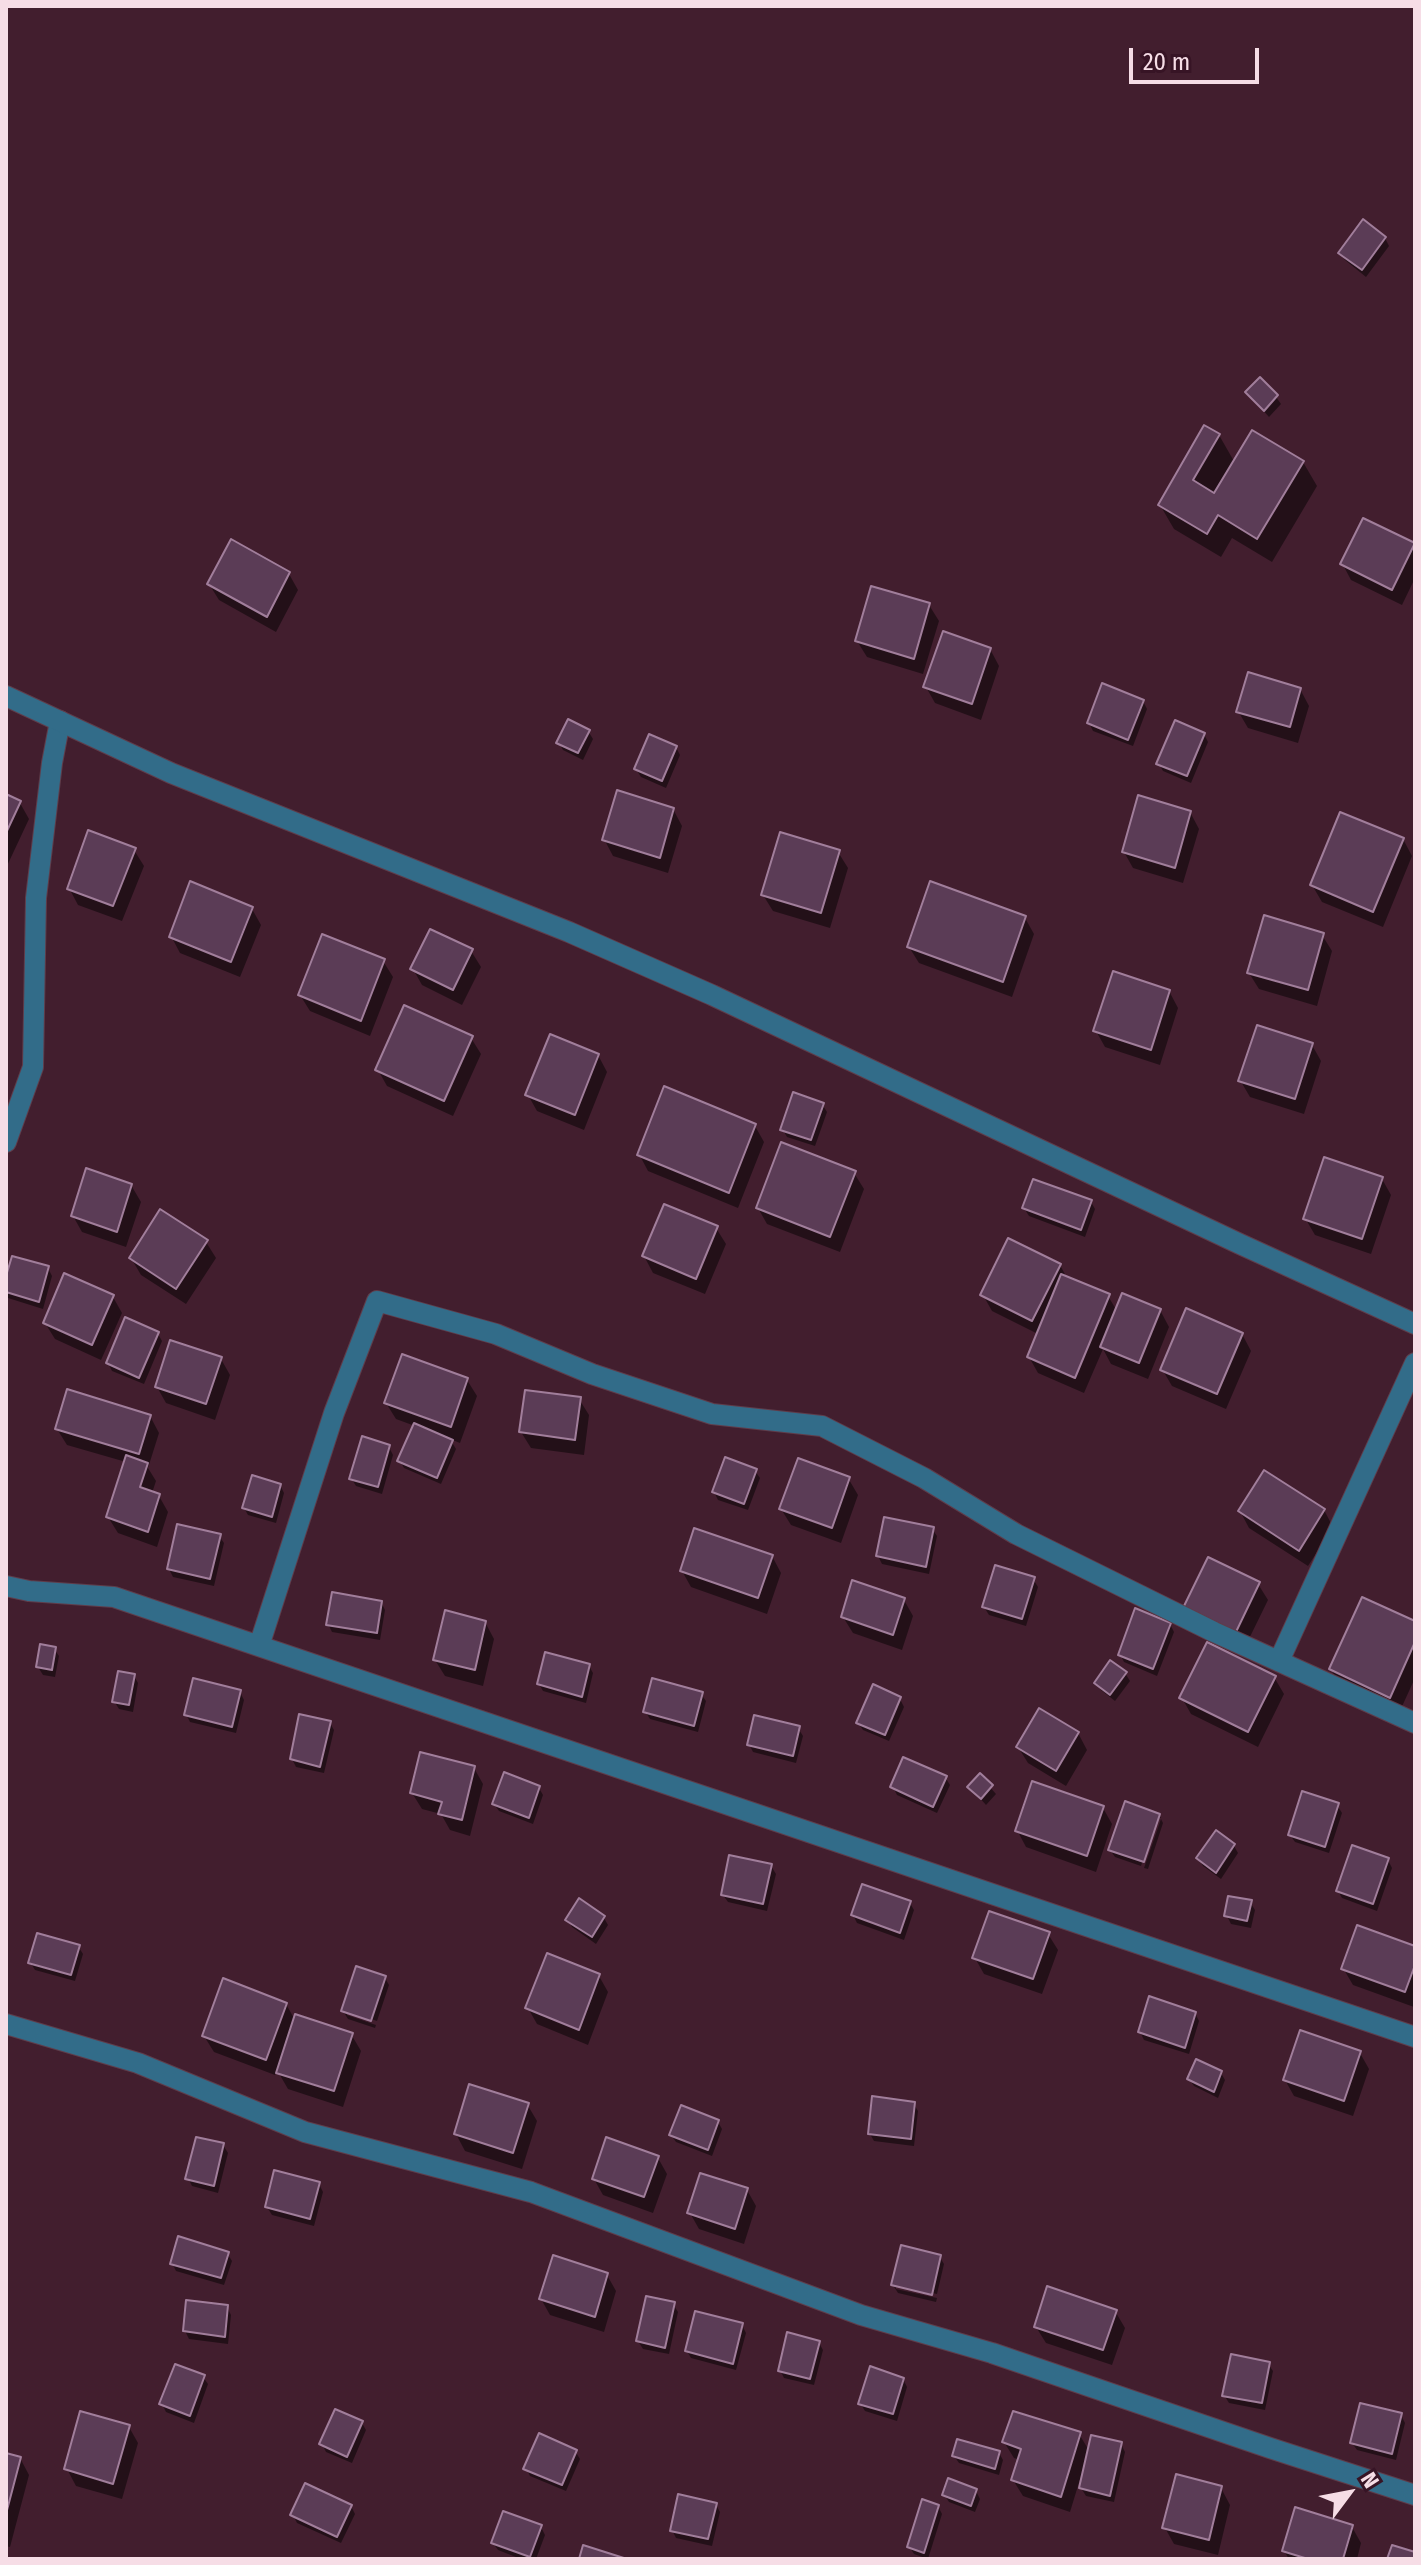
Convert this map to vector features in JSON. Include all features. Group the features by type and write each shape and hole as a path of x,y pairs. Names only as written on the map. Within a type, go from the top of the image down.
{"street":[{"path":"6,696 171,773 569,932 712,995 1415,1324"},
{"path":"6,1142 33,1067 36,898 60,721"},
{"path":"259,1646 334,1413 377,1301 496,1334 592,1374 712,1414 822,1426 924,1478 1016,1534 1214,1632 1415,1723"},
{"path":"1279,1661 1415,1363"},
{"path":"6,1586 29,1591 114,1597 1415,2037"},
{"path":"6,2024 138,2063 305,2132 531,2192 861,2315 992,2353 1415,2495"}],"building":[{"path":"1363,219 1386,237 1362,270 1338,253"},
{"path":"1260,377 1278,395 1264,411 1245,392"},
{"path":"1204,425 1220,434 1193,480 1214,493 1252,430 1304,461 1257,539 1218,515 1207,534 1158,505"},
{"path":"1363,518 1415,543 1392,590 1340,564"},
{"path":"231,539 290,572 267,617 207,584"},
{"path":"871,586 930,603 914,659 855,641"},
{"path":"943,631 991,648 972,704 923,687"},
{"path":"1248,672 1301,688 1290,727 1236,712"},
{"path":"1102,683 1144,700 1128,740 1087,723"},
{"path":"568,719 590,730 578,753 556,743"},
{"path":"1175,720 1205,733 1187,776 1156,764"},
{"path":"649,734 677,746 662,781 634,769"},
{"path":"617,790 674,808 660,858 602,840"},
{"path":"6,794 21,801 6,833"},
{"path":"1138,795 1191,811 1175,868 1122,852"},
{"path":"1340,812 1404,838 1373,912 1310,885"},
{"path":"88,830 136,848 113,906 67,889"},
{"path":"780,832 840,850 821,913 761,895"},
{"path":"190,881 253,907 231,962 169,937"},
{"path":"930,881 1026,916 1003,982 907,947"},
{"path":"1264,915 1324,933 1308,990 1247,973"},
{"path":"430,929 473,949 453,990 410,969"},
{"path":"322,934 385,959 361,1021 298,995"},
{"path":"1113,971 1170,990 1151,1050 1093,1031"},
{"path":"404,1005 473,1036 444,1101 375,1070"},
{"path":"1257,1025 1313,1043 1295,1099 1238,1081"},
{"path":"550,1034 599,1054 575,1115 525,1095"},
{"path":"664,1086 756,1124 729,1193 637,1155"},
{"path":"793,1092 824,1103 811,1140 780,1130"},
{"path":"781,1142 856,1171 830,1237 756,1208"},
{"path":"1324,1157 1383,1177 1362,1239 1303,1219"},
{"path":"86,1168 132,1184 117,1232 71,1216"},
{"path":"1033,1179 1092,1200 1081,1230 1022,1208"},
{"path":"664,1204 718,1226 696,1279 642,1256"},
{"path":"160,1209 208,1240 176,1289 129,1258"},
{"path":"1008,1238 1061,1264 1032,1321 980,1295"},
{"path":"12,1256 49,1266 39,1302 6,1292 6,1276"},
{"path":"64,1273 114,1295 92,1345 43,1323"},
{"path":"1061,1274 1110,1294 1075,1378 1027,1357"},
{"path":"1122,1293 1161,1309 1139,1363 1100,1347"},
{"path":"1186,1308 1243,1333 1217,1394 1160,1370"},
{"path":"125,1317 159,1332 139,1378 106,1363"},
{"path":"170,1340 222,1357 206,1404 155,1387"},
{"path":"402,1354 468,1378 451,1427 384,1403"},
{"path":"67,1389 151,1415 139,1454 55,1429"},
{"path":"525,1390 581,1397 575,1440 519,1432"},
{"path":"414,1423 453,1440 437,1478 397,1461"},
{"path":"362,1436 390,1445 378,1487 349,1479"},
{"path":"126,1455 148,1463 140,1487 160,1494 148,1532 106,1517"},
{"path":"725,1457 757,1469 744,1504 712,1492"},
{"path":"798,1458 850,1477 832,1528 779,1509"},
{"path":"1264,1470 1325,1509 1299,1551 1238,1511"},
{"path":"252,1475 281,1484 272,1517 242,1508"},
{"path":"884,1517 934,1527 926,1567 876,1556"},
{"path":"177,1524 221,1534 210,1579 167,1569"},
{"path":"694,1528 773,1555 758,1598 680,1571"},
{"path":"1208,1557 1260,1582 1235,1634 1183,1608"},
{"path":"995,1565 1035,1577 1022,1619 982,1607"},
{"path":"852,1580 905,1598 893,1635 841,1617"},
{"path":"332,1592 382,1601 377,1633 326,1625"},
{"path":"1362,1597 1415,1621 1415,1642 1390,1698 1329,1669"},
{"path":"1135,1608 1171,1623 1153,1669 1118,1655"},
{"path":"445,1610 486,1621 475,1670 433,1660"},
{"path":"1207,1642 1276,1676 1248,1732 1179,1698"},
{"path":"40,1644 56,1647 52,1670 36,1667"},
{"path":"545,1652 590,1664 582,1697 537,1684"},
{"path":"1110,1660 1127,1672 1110,1695 1094,1683"},
{"path":"118,1671 135,1674 129,1705 112,1702"},
{"path":"193,1678 241,1690 232,1727 184,1715"},
{"path":"652,1678 703,1692 694,1726 643,1712"},
{"path":"873,1684 901,1697 885,1735 856,1723"},
{"path":"1039,1708 1079,1732 1056,1771 1016,1747"},
{"path":"299,1714 331,1721 320,1767 290,1759"},
{"path":"754,1715 800,1726 793,1756 747,1745"},
{"path":"420,1752 475,1766 462,1820 438,1814 442,1802 410,1793"},
{"path":"903,1757 947,1776 933,1807 890,1787"},
{"path":"504,1772 540,1786 529,1818 492,1804"},
{"path":"980,1773 993,1785 981,1799 967,1787"},
{"path":"1032,1781 1104,1806 1087,1856 1015,1831"},
{"path":"1302,1791 1339,1803 1325,1847 1288,1835"},
{"path":"1125,1801 1160,1814 1144,1862 1108,1850"},
{"path":"1216,1830 1235,1844 1216,1873 1196,1858"},
{"path":"1352,1845 1389,1858 1373,1904 1336,1891"},
{"path":"729,1855 772,1864 763,1904 721,1895"},
{"path":"862,1884 911,1901 900,1933 851,1915"},
{"path":"1228,1896 1252,1900 1247,1921 1224,1916"},
{"path":"579,1898 605,1916 592,1937 565,1920"},
{"path":"989,1911 1050,1932 1033,1979 972,1958"},
{"path":"1357,1925 1415,1946 1415,1965 1405,1992 1341,1969"},
{"path":"37,1933 80,1945 71,1975 28,1963"},
{"path":"547,1953 600,1974 579,2030 525,2008"},
{"path":"356,1966 386,1976 371,2021 341,2011"},
{"path":"223,1978 287,2003 266,2060 202,2036"},
{"path":"1149,1996 1196,2012 1185,2048 1138,2032"},
{"path":"295,2014 353,2033 334,2091 276,2073"},
{"path":"1300,2030 1361,2051 1344,2101 1283,2080"},
{"path":"1196,2059 1222,2071 1214,2092 1187,2079"},
{"path":"469,2084 529,2103 513,2153 454,2134"},
{"path":"872,2096 915,2102 911,2139 868,2134"},
{"path":"681,2105 719,2120 708,2150 669,2135"},
{"path":"196,2137 224,2143 214,2186 185,2179"},
{"path":"606,2137 659,2156 644,2197 592,2179"},
{"path":"274,2170 320,2182 310,2219 265,2207"},
{"path":"700,2173 748,2188 735,2229 687,2213"},
{"path":"178,2236 229,2252 221,2278 170,2264"},
{"path":"901,2245 941,2255 932,2295 891,2285"},
{"path":"553,2255 608,2273 595,2317 539,2299"},
{"path":"1047,2286 1117,2310 1103,2350 1034,2327"},
{"path":"646,2296 675,2302 665,2348 636,2341"},
{"path":"186,2300 228,2305 225,2337 183,2331"},
{"path":"695,2311 743,2323 733,2364 685,2351"},
{"path":"787,2332 820,2341 810,2379 778,2371"},
{"path":"1231,2354 1270,2362 1262,2403 1222,2396"},
{"path":"175,2364 205,2375 190,2416 159,2404"},
{"path":"870,2366 904,2378 893,2414 858,2404"},
{"path":"1360,2403 1402,2413 1392,2454 1350,2443"},
{"path":"335,2409 363,2421 347,2457 319,2444"},
{"path":"80,2411 130,2425 113,2484 64,2469"},
{"path":"1013,2411 1081,2432 1061,2497 1011,2480 1021,2449 1002,2442"},
{"path":"539,2433 577,2450 562,2485 523,2469"},
{"path":"1091,2435 1122,2442 1110,2496 1079,2488"},
{"path":"957,2439 1000,2451 995,2469 952,2456"},
{"path":"6,2453 21,2457 6,2514"},
{"path":"1176,2474 1222,2486 1209,2540 1162,2528"},
{"path":"948,2478 977,2489 971,2506 942,2495"},
{"path":"305,2483 352,2505 337,2537 290,2515"},
{"path":"678,2494 717,2503 708,2539 670,2531"},
{"path":"922,2499 939,2505 924,2553 907,2547"},
{"path":"1295,2507 1353,2525 1343,2559 1308,2559 1282,2551"},
{"path":"503,2511 542,2525 530,2557 491,2543"},
{"path":"583,2545 627,2559 579,2559"},
{"path":"1392,2545 1415,2552 1415,2559 1387,2559"}]}
